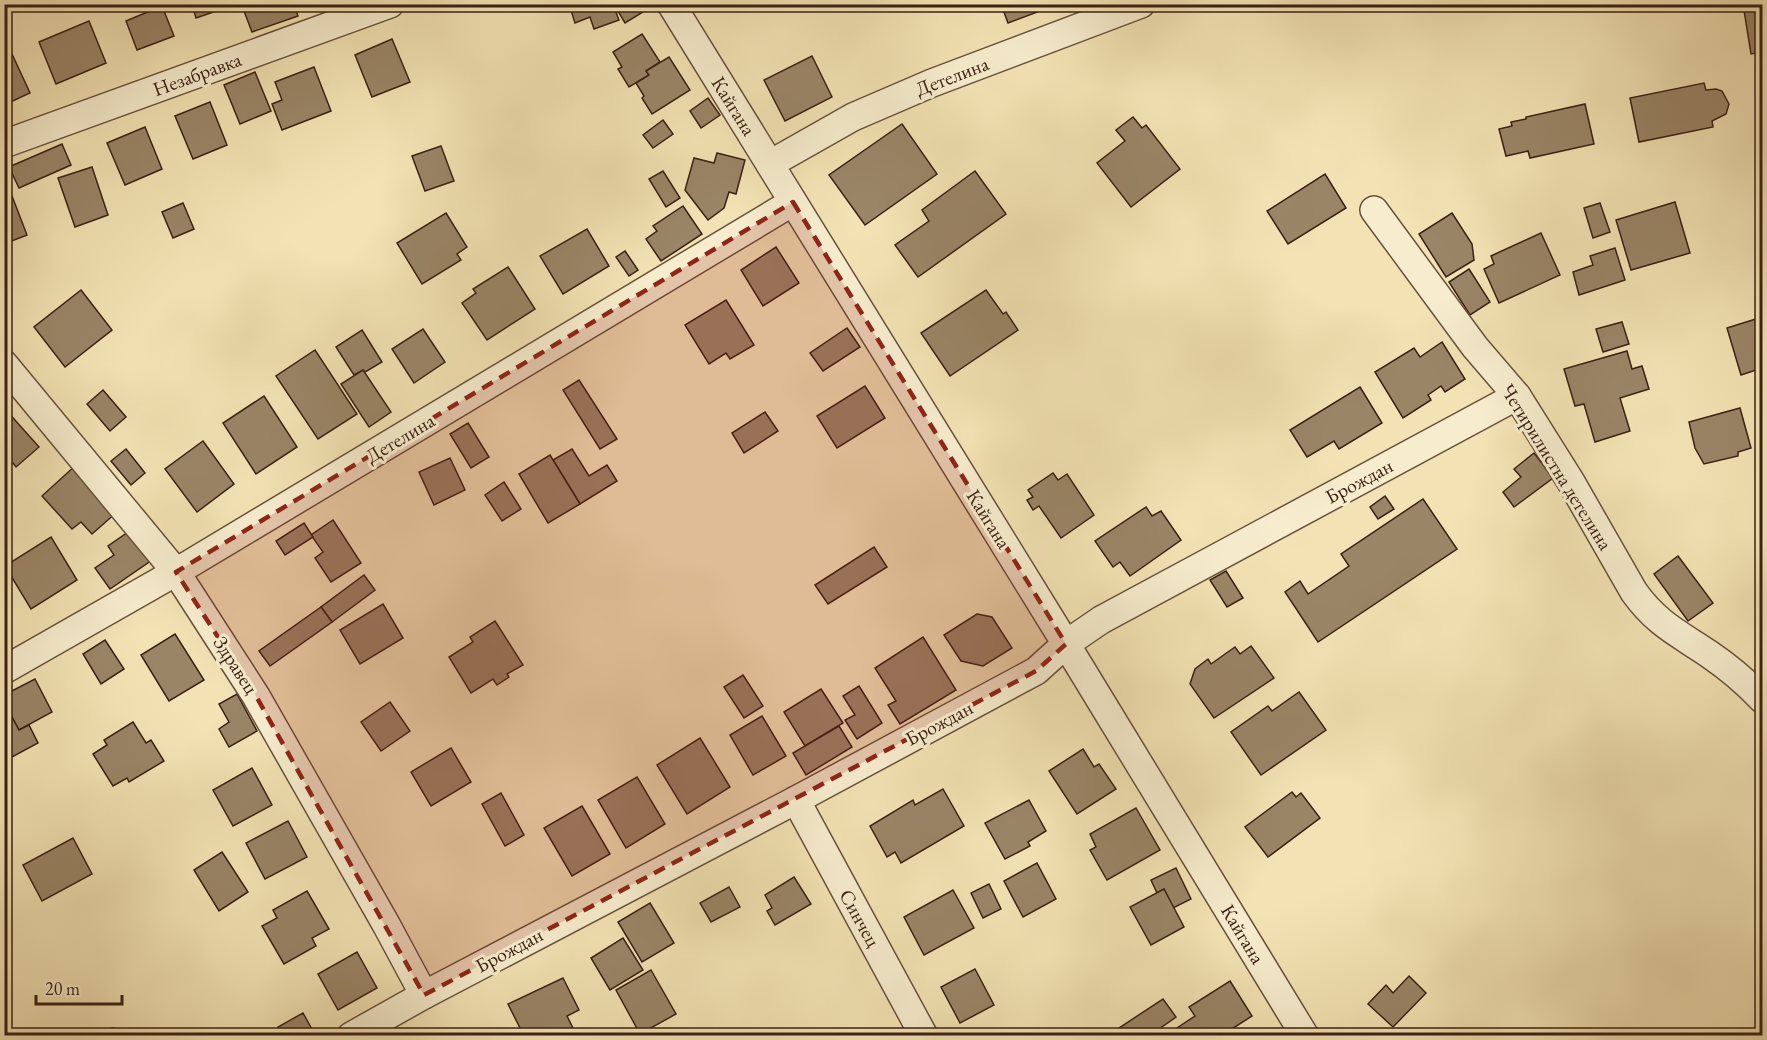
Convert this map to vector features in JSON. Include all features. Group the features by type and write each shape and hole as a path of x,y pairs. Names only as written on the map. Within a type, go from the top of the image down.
{"street":[{"name":"Незабравка","path":"4,144 390,4"},
{"name":"Кайгана","path":"671,4 1305,1035"},
{"name":"Детелина","path":"770,164 853,117 924,86 1141,4"},
{"name":"Детелина","path":"4,670 176,572 793,202"},
{"name":"Четирилистна детелина","path":"1374,210 1475,347 1517,396 1646,609 1670,630 1710,655 1762,699"},
{"name":"Здравец","path":"4,364 176,572 256,696 424,995"},
{"name":"Брождан","path":"351,1035 1036,671 1066,644 1101,620 1517,396"},
{"name":"Синчец","path":"795,800 924,1035"}],"highlighted area":[{"path":"793,202 1066,644 1036,671 424,995 256,696 176,572"}],"building":[{"path":"192,4 227,4 228,7 196,18"},
{"path":"263,4 294,4 298,16 252,32 244,11"},
{"path":"569,4 613,4 619,20 594,29 590,17 575,23"},
{"path":"618,4 656,4 625,23 615,6"},
{"path":"1001,4 1056,4 1056,5 1008,23"},
{"path":"1743,4 1762,4 1762,52 1751,54"},
{"path":"162,6 174,36 137,50 126,21"},
{"path":"89,21 106,63 56,84 39,42"},
{"path":"642,34 660,62 646,71 649,75 629,87 618,69 622,67 613,52"},
{"path":"392,39 410,82 372,97 355,55"},
{"path":"12,54 30,93 4,105 4,58"},
{"path":"812,56 832,97 785,121 764,80"},
{"path":"669,57 690,90 652,114 636,83 649,75 646,71"},
{"path":"314,67 331,111 282,130 272,104 282,100 275,82"},
{"path":"255,72 271,111 240,124 224,85"},
{"path":"1704,83 1706,90 1722,91 1729,104 1726,114 1712,121 1713,127 1639,142 1630,98"},
{"path":"708,98 720,115 701,128 690,111"},
{"path":"210,102 227,145 193,159 175,116"},
{"path":"1585,104 1594,144 1530,158 1528,151 1506,156 1499,129 1512,126 1511,122 1526,119 1526,117"},
{"path":"1133,117 1142,128 1146,125 1180,169 1131,207 1097,163 1125,141 1116,130"},
{"path":"663,120 673,134 653,148 643,135"},
{"path":"902,124 937,174 865,225 829,175"},
{"path":"145,127 162,169 125,185 107,143"},
{"path":"62,144 71,165 19,188 9,167"},
{"path":"441,146 454,181 425,191 412,156"},
{"path":"717,153 745,160 736,194 729,192 724,208 708,220 685,190 694,158 714,163"},
{"path":"92,167 108,215 75,227 58,178"},
{"path":"663,171 680,198 666,207 649,179"},
{"path":"975,171 1006,214 918,277 895,245 929,221 922,210"},
{"path":"1325,174 1346,208 1288,244 1267,211"},
{"path":"12,196 27,235 4,244 4,199"},
{"path":"1675,202 1690,253 1631,270 1616,220"},
{"path":"183,203 194,229 173,238 162,212"},
{"path":"1600,203 1610,232 1593,238 1584,208"},
{"path":"683,206 702,234 661,261 646,239 657,231 653,226"},
{"path":"446,213 467,247 457,254 461,260 422,284 397,243"},
{"path":"1452,213 1472,244 1474,260 1446,277 1419,234"},
{"path":"587,229 609,266 563,294 540,256"},
{"path":"1541,233 1560,275 1499,303 1484,269 1494,264 1491,256"},
{"path":"776,247 799,283 763,306 741,270"},
{"path":"1615,248 1625,280 1579,295 1573,272 1593,265 1590,256"},
{"path":"625,251 638,270 629,276 616,257"},
{"path":"508,267 535,309 487,340 462,303 476,293 473,289"},
{"path":"1469,269 1490,302 1470,315 1449,282"},
{"path":"81,290 112,330 65,367 34,327"},
{"path":"986,290 1003,314 1006,312 1018,330 950,376 921,333"},
{"path":"726,300 754,345 730,359 726,353 709,364 685,325"},
{"path":"1762,317 1762,368 1741,375 1727,328"},
{"path":"1622,322 1629,344 1603,352 1596,329"},
{"path":"847,328 860,347 823,371 810,353"},
{"path":"423,329 445,362 414,383 392,349"},
{"path":"362,330 382,362 365,372 363,370 354,375 336,347"},
{"path":"1442,342 1465,379 1445,392 1441,386 1428,395 1431,400 1403,418 1375,372 1414,348 1420,357"},
{"path":"315,350 357,414 318,439 276,376"},
{"path":"1627,351 1632,369 1642,366 1649,389 1620,398 1630,431 1595,442 1584,404 1575,406 1564,369"},
{"path":"363,370 391,412 369,427 341,384"},
{"path":"579,380 617,439 600,449 563,390"},
{"path":"865,386 885,418 837,448 817,416"},
{"path":"1360,387 1382,423 1339,449 1334,441 1307,457 1290,430"},
{"path":"103,390 126,417 110,431 87,404"},
{"path":"264,396 297,447 256,474 223,423"},
{"path":"1740,408 1751,448 1738,452 1738,456 1704,464 1695,448 1689,422"},
{"path":"6,410 39,447 16,467 13,463 4,470 4,412"},
{"path":"765,412 778,431 744,453 732,433"},
{"path":"468,423 489,457 471,468 450,434"},
{"path":"203,441 234,484 197,512 165,469"},
{"path":"126,449 145,473 131,485 111,461"},
{"path":"572,449 589,476 607,465 617,481 580,504 553,460"},
{"path":"1534,453 1553,478 1514,507 1503,492 1521,477 1514,469"},
{"path":"550,455 580,504 548,523 519,474"},
{"path":"450,458 465,490 434,505 419,472"},
{"path":"76,465 117,512 92,534 81,522 72,529 42,496"},
{"path":"1053,473 1058,480 1067,474 1094,515 1061,538 1039,506 1033,510 1027,500 1033,497 1028,490"},
{"path":"504,482 521,509 502,521 485,495"},
{"path":"1385,496 1394,509 1378,519 1370,507"},
{"path":"1423,499 1457,549 1318,642 1285,592 1300,581 1308,594 1349,566 1341,554"},
{"path":"1146,507 1152,516 1161,511 1181,540 1130,576 1120,562 1113,567 1095,541"},
{"path":"333,520 361,563 331,582 315,558 323,552 311,535"},
{"path":"304,523 313,537 285,555 276,541"},
{"path":"131,530 152,560 110,589 95,568 114,555 108,546"},
{"path":"51,537 77,580 31,609 5,566"},
{"path":"874,547 887,567 828,604 815,585"},
{"path":"1678,556 1713,603 1688,621 1654,574"},
{"path":"1226,571 1243,598 1227,607 1210,580"},
{"path":"364,575 375,590 332,622 321,607"},
{"path":"383,604 403,638 360,664 340,630"},
{"path":"321,607 332,622 270,666 259,651"},
{"path":"977,614 992,617 1012,648 983,666 961,661 944,635"},
{"path":"495,621 523,665 507,674 509,677 497,685 493,679 471,693 449,657 473,642 470,637"},
{"path":"175,634 204,680 169,701 141,655"},
{"path":"923,637 956,690 900,724 888,705 896,701 875,668"},
{"path":"105,640 124,669 101,684 83,654"},
{"path":"1251,646 1274,678 1214,718 1190,684 1195,669 1208,659 1211,664 1235,647 1240,654"},
{"path":"743,675 763,706 744,718 724,687"},
{"path":"35,679 52,712 19,730 4,702 4,695"},
{"path":"859,686 882,723 857,739 845,720 855,715 843,696"},
{"path":"821,689 843,723 805,746 784,712"},
{"path":"1299,692 1326,730 1261,775 1231,732 1268,706 1272,711"},
{"path":"237,694 257,731 229,747 219,729 229,722 219,704"},
{"path":"390,702 410,731 381,751 361,722"},
{"path":"762,716 786,756 753,775 730,735"},
{"path":"12,717 19,730 29,725 38,743 12,757 4,742 4,721"},
{"path":"133,722 146,743 151,740 164,761 129,782 127,778 113,786 93,754 107,745 104,740"},
{"path":"839,726 852,747 806,775 793,753"},
{"path":"700,738 730,787 687,814 657,765"},
{"path":"451,748 471,782 431,806 411,772"},
{"path":"1083,749 1094,767 1099,764 1116,789 1077,814 1049,771"},
{"path":"252,768 272,805 233,826 213,790"},
{"path":"637,777 665,824 626,848 598,800"},
{"path":"943,789 964,826 901,863 895,852 887,857 870,826 913,800 915,805"},
{"path":"1292,792 1296,797 1301,793 1320,818 1268,857 1245,827"},
{"path":"501,793 524,835 505,846 482,804"},
{"path":"1029,800 1046,831 1028,842 1030,846 1005,859 985,823"},
{"path":"582,806 610,854 572,876 544,828"},
{"path":"1136,808 1160,850 1107,880 1090,850 1096,847 1090,834"},
{"path":"288,821 307,857 265,879 246,843"},
{"path":"73,838 92,874 42,901 23,865"},
{"path":"222,852 248,892 219,911 194,870"},
{"path":"1037,863 1056,899 1023,917 1004,881"},
{"path":"1176,868 1191,899 1173,908 1164,889 1157,893 1151,880"},
{"path":"794,877 811,904 775,925 767,911 772,908 765,895"},
{"path":"989,884 1001,909 983,918 971,893"},
{"path":"729,887 740,907 711,922 700,903"},
{"path":"1164,889 1184,927 1151,945 1130,907"},
{"path":"953,890 974,928 924,955 904,917"},
{"path":"307,891 329,929 312,938 316,946 284,964 262,926 277,918 273,910"},
{"path":"650,903 674,943 642,962 618,922"},
{"path":"623,938 643,970 610,990 591,958"},
{"path":"357,952 377,988 338,1010 318,974"},
{"path":"975,969 994,1005 960,1023 941,987"},
{"path":"651,970 676,1014 640,1034 616,990"},
{"path":"1409,976 1426,993 1393,1027 1368,1004 1386,985 1393,993"},
{"path":"563,978 579,1010 567,1016 577,1036 524,1036 508,1004"},
{"path":"1230,981 1252,1016 1221,1036 1182,1036 1177,1028 1195,1016 1189,1007"},
{"path":"1163,999 1176,1017 1149,1036 1124,1036 1119,1028"},
{"path":"303,1013 314,1033 309,1036 282,1036 278,1027"},
{"path":"112,1028 147,1035 147,1036 111,1036"},
{"path":"221,1029 249,1031 249,1036 220,1036"}]}
